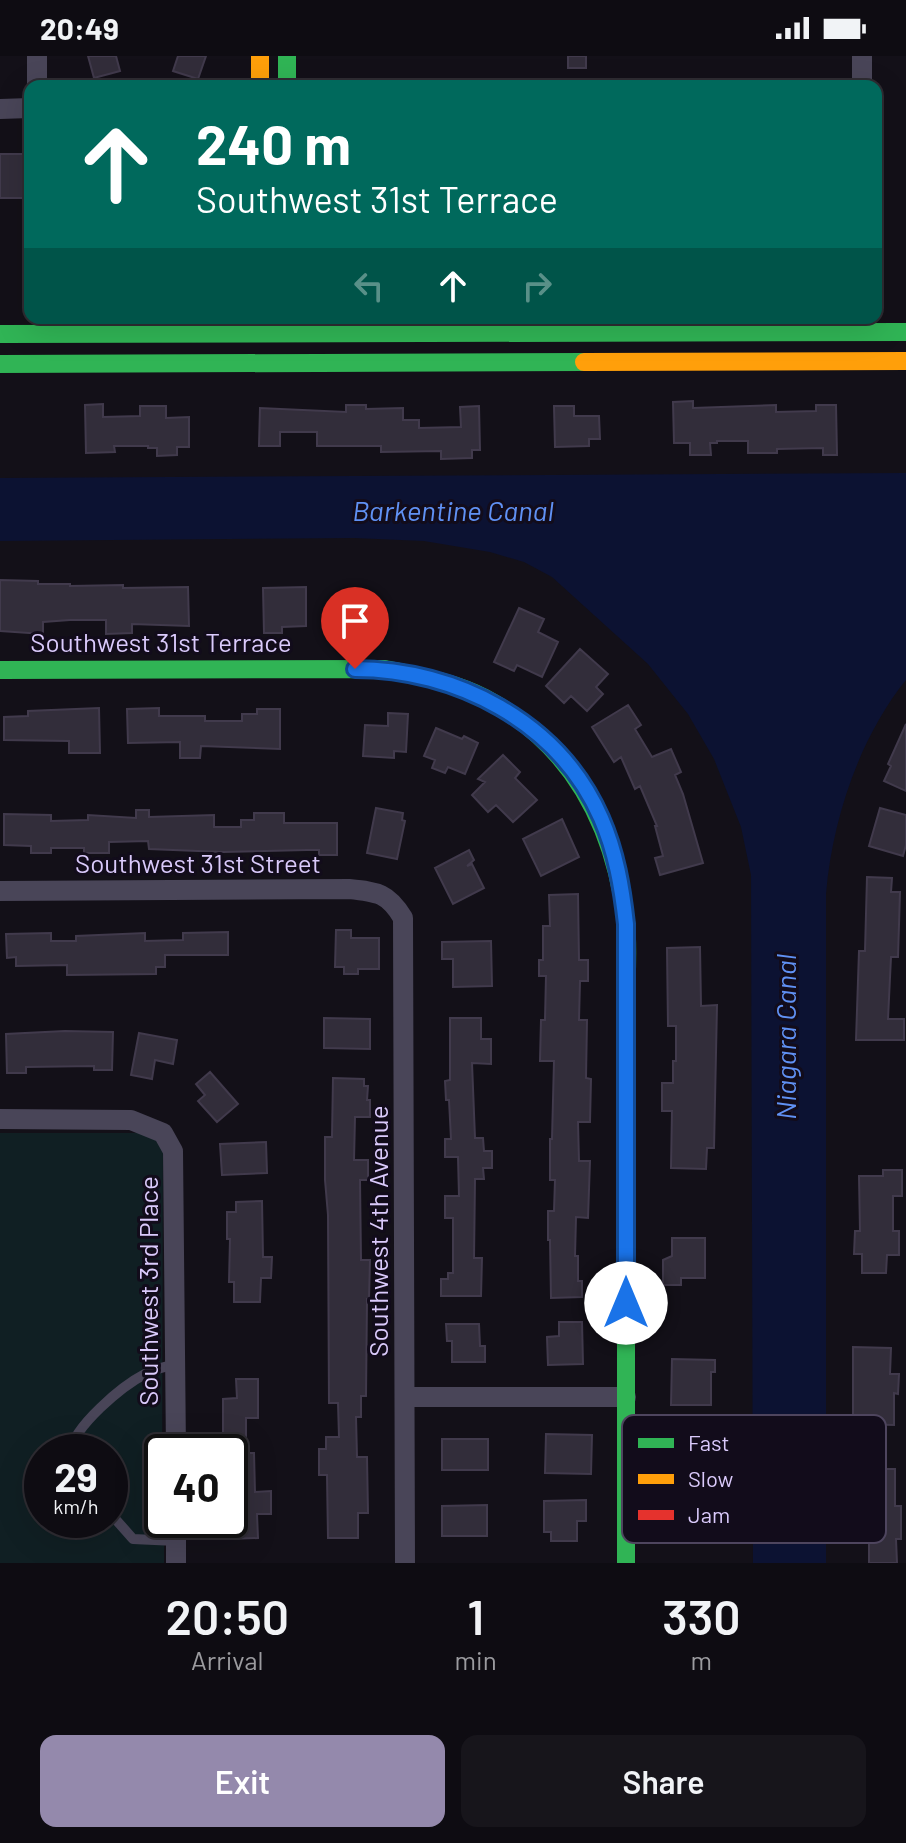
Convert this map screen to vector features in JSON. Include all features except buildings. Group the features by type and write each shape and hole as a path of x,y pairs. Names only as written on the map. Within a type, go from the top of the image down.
{"main road":[{"path":"260,56 260,80"},
{"path":"287,56 287,80"},
{"path":"290,325 290,363"},
{"path":"0,334 290,325 860,325 906,332"},
{"path":"256,362 258,326"},
{"path":"0,364 906,361"},
{"name":"Southwest 31st Terrace","path":"0,670 385,669 420,674 453,684 514,715 544,739 571,768 600,816 611,844 626,924 626,1415"}],"street":[{"path":"37,56 37,80"},
{"path":"862,56 862,80"},
{"path":"0,109 24,108"},
{"path":"859,361 860,325"},
{"name":"Southwest 31st Street","path":"0,891 349,889 375,892 393,901"},
{"name":"Southwest 4th Avenue","path":"393,901 403,918 405,968 405,1563"},
{"name":"Southwest 3rd Place","path":"0,1119 131,1120 163,1133 173,1151 176,1434"},
{"path":"406,1397 626,1397"},
{"path":"176,1541 176,1563"}],"lane":[{"path":"79,1434 123,1387 148,1372 176,1364"},
{"path":"128,1533 133,1539 176,1541"}],"shaded area":[{"path":"0,1133 163,1133 162,1434 144,1434 144,1538 164,1538 164,1563 0,1563"}],"water":[{"path":"906,473 906,680 875,728 851,781 834,838 826,894 826,1415 753,1415 751,875 741,827 714,759 688,714 648,664 552,577 524,562 490,552 424,541 354,538 0,541 0,478"},
{"path":"753,1543 826,1543 826,1563 753,1563"}],"traffic: fast":[{"path":"287,56 287,80"},
{"path":"0,334 906,332"},
{"path":"0,364 584,362"},
{"path":"0,670 385,669 449,684 485,698 516,717 542,739 584,791 599,821 611,852 626,921 626,1013"},
{"path":"626,1288 626,1415"},
{"path":"626,1543 626,1563"}],"traffic: slow":[{"path":"260,56 260,80"},
{"path":"584,362 906,361"}],"traffic: jam":[{"path":"626,1013 626,1288"}],"route":[{"path":"355,669 420,674 453,684 514,715 564,760 584,786 600,816 618,870 626,924 626,1303"}],"water label":[{"name":"Barkentine Canal","path":"453,511"},
{"name":"Niagara Canal","path":"786,1037"}]}
